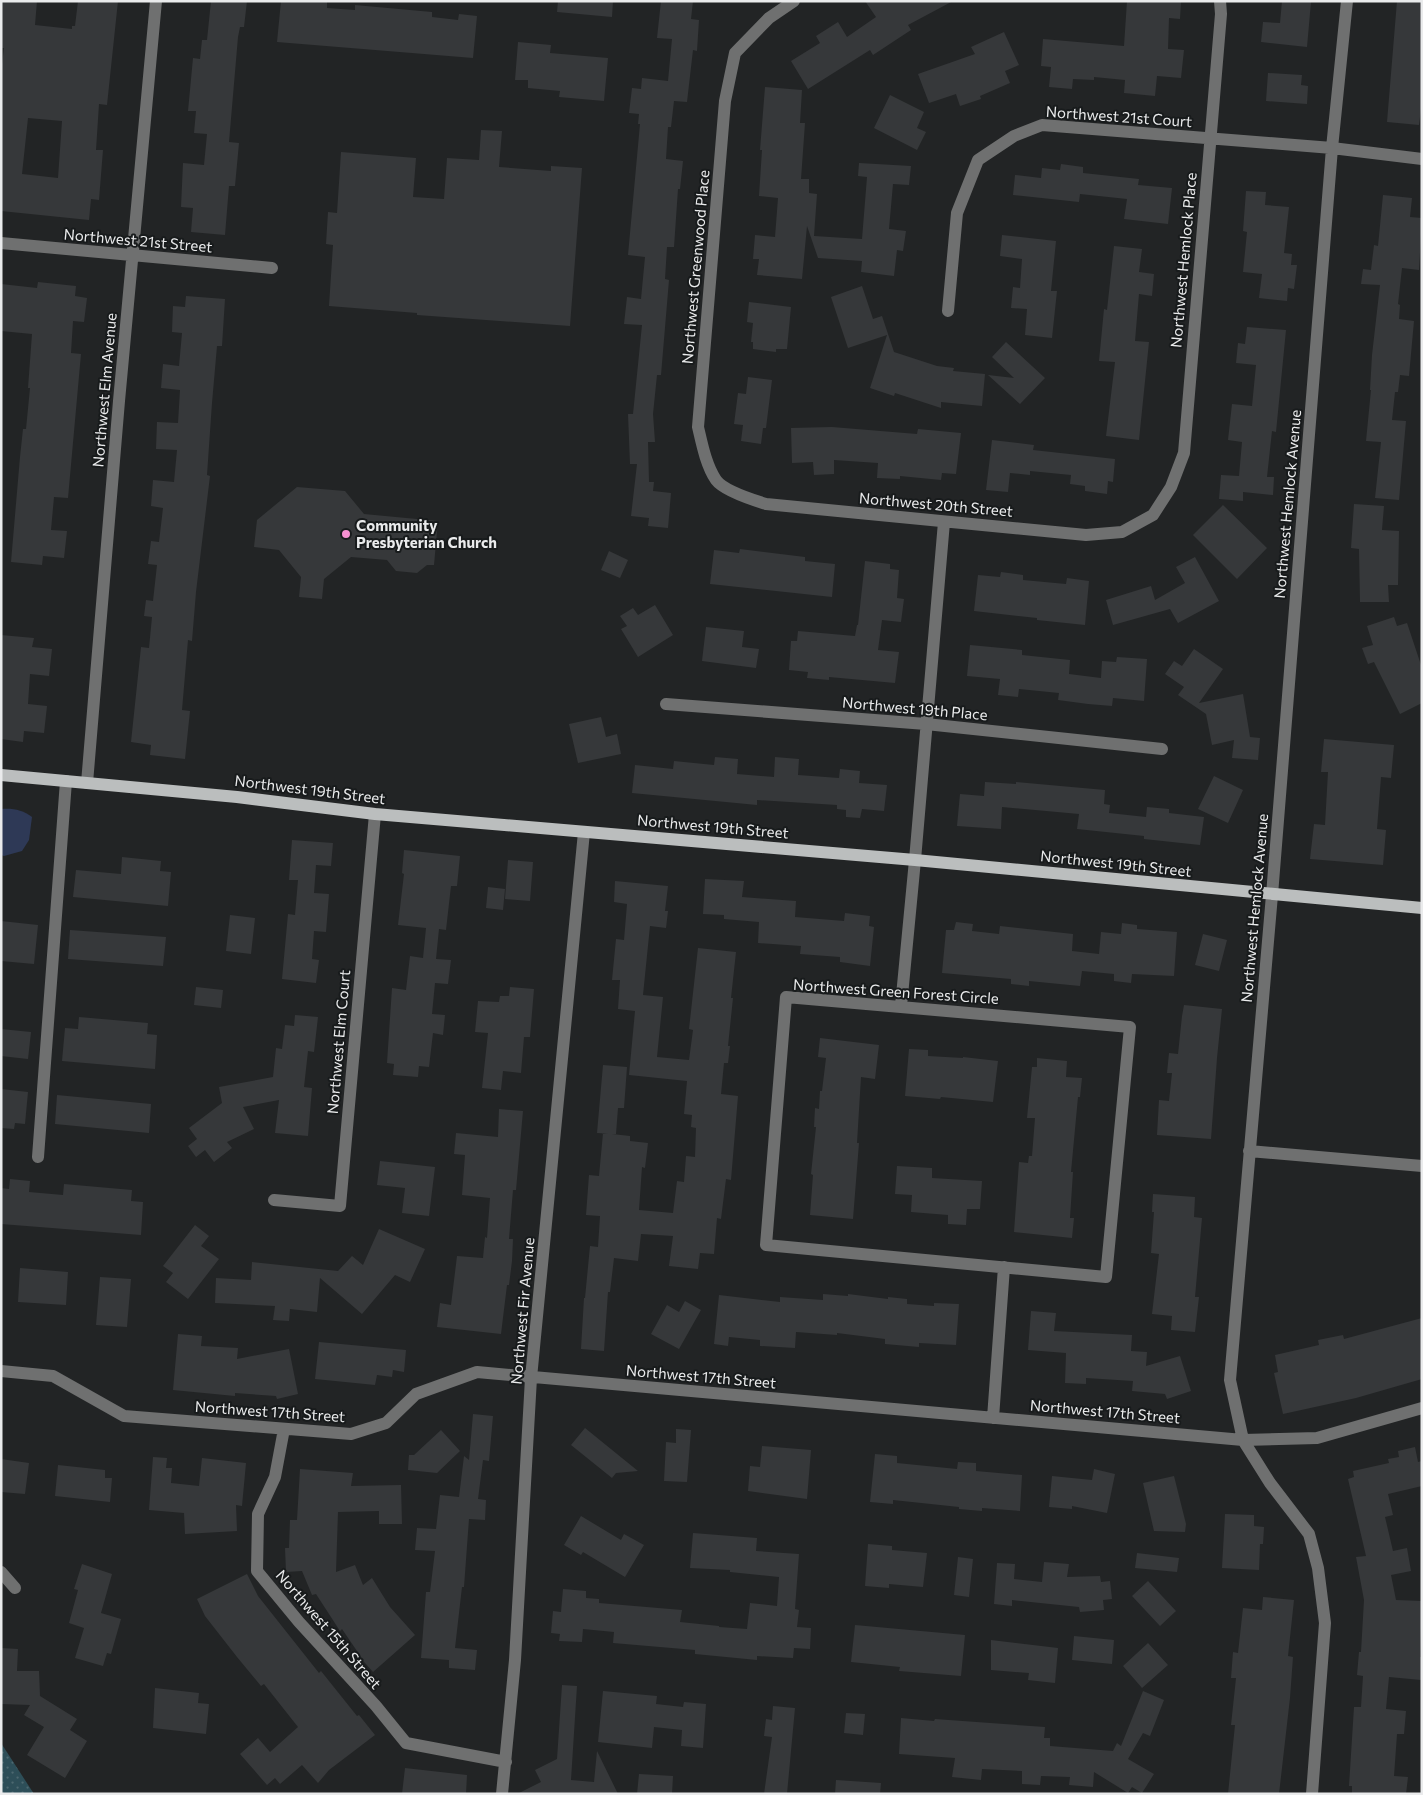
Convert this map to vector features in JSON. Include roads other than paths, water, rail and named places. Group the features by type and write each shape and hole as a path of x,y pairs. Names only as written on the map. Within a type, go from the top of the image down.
{"main road":[{"name":"Northwest 19th Street","path":"1,775 237,797 375,814 916,860 1422,908"}],"street":[{"name":"Northwest Elm Avenue","path":"87,783 119,401 156,1"},
{"name":"Northwest Greenwood Place","path":"716,481 705,455 698,427 725,101 735,53 769,18 794,1"},
{"name":"Northwest Hemlock Place","path":"1154,515 1172,487 1184,453 1221,14 1220,1"},
{"name":"Northwest Hemlock Avenue","path":"1312,1794 1325,1623 1318,1568 1309,1534 1270,1483 1244,1440 1230,1380 1272,895 1332,148 1347,1"},
{"name":"Northwest 21st Court","path":"948,311 956,213 978,160 1014,136 1042,126 1332,148"},
{"path":"1332,148 1422,159"},
{"name":"Northwest 21st Street","path":"1,244 272,268"},
{"name":"Northwest 20th Street","path":"716,481 739,495 766,504 1086,534 1122,532 1154,515"},
{"path":"901,1006 916,860 944,522"},
{"name":"Northwest 19th Place","path":"666,704 926,724 1162,749"},
{"path":"38,1157 66,781"},
{"name":"Northwest Elm Court","path":"274,1200 340,1206 375,814"},
{"name":"Northwest Fir Avenue","path":"502,1794 515,1660 532,1378 584,832"},
{"name":"Northwest Green Forest Circle","path":"786,997 1130,1027 1106,1277 1004,1267 766,1245 786,997"},
{"path":"1249,1151 1422,1166"},
{"path":"993,1418 1004,1267"},
{"name":"Northwest 17th Street","path":"1,1371 53,1376 124,1416 351,1434 386,1424 416,1394 477,1372 1244,1440 1317,1438 1422,1408"},
{"name":"Northwest 15th Street","path":"284,1429 275,1477 258,1514 257,1571 299,1622 376,1706 406,1743 506,1762"},
{"path":"1,1572 15,1588"}],"place":[{"name":"Community Presbyterian Church","path":"346,534"}]}
